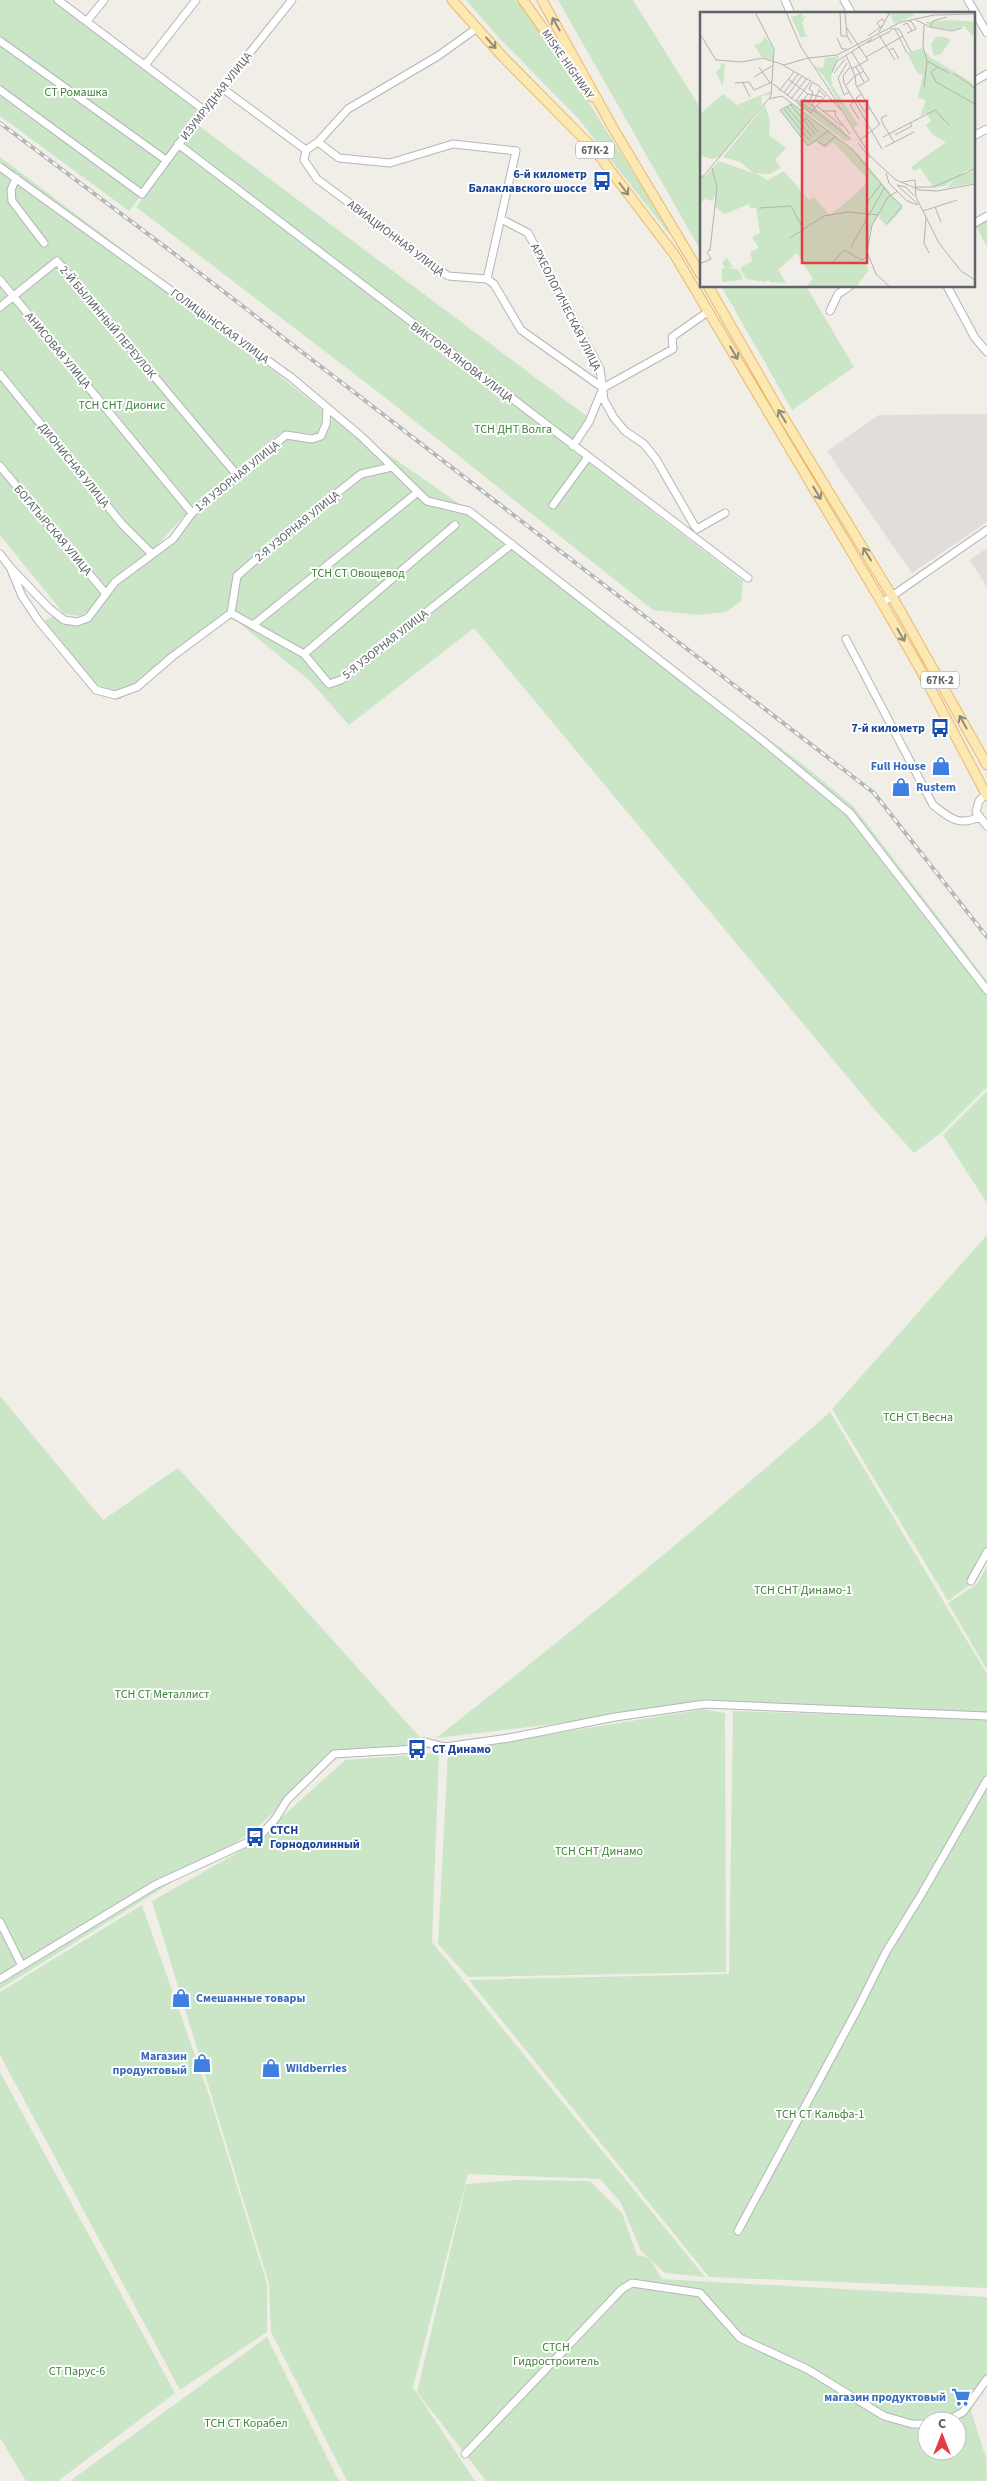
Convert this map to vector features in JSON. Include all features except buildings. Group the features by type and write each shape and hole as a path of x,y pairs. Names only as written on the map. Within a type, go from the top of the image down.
{"main road":[{"name":"MISKE HIGHWAY","path":"523,0 613,128"},
{"path":"542,0 613,128"},
{"name":"67К-2","path":"455,2 477,28 594,149 674,254 882,603 919,667 987,795"},
{"name":"67К-2","path":"613,128 700,273"},
{"name":"67К-2","path":"709,288 779,410 892,596 987,765"}],"street":[{"path":"58,0 146,64 204,110"},
{"path":"87,21 104,0"},
{"path":"146,64 196,0"},
{"name":"ИЗУМРУДНАЯ УЛИЦА","path":"0,90 142,194 204,110 292,0"},
{"path":"785,0 790,12"},
{"path":"844,0 851,12"},
{"path":"968,0 987,33"},
{"path":"222,88 306,150 318,142 348,110 438,56 477,28"},
{"path":"0,41 166,160"},
{"path":"974,81 987,74"},
{"path":"974,136 987,129"},
{"path":"318,142 339,158 390,163 453,144 516,151 487,279 494,284 521,330 603,388"},
{"name":"ВИКТОРА ЯНОВА УЛИЦА","path":"178,144 572,446 748,578"},
{"name":"АВИАЦИОННАЯ УЛИЦА","path":"306,150 304,160 317,179 414,253 448,276 487,279"},
{"name":"ГОЛИЦЫНСКАЯ УЛИЦА","path":"0,167 292,378 392,467 427,501 469,511 512,544"},
{"path":"16,178 11,190 12,201 44,243"},
{"path":"974,223 987,216"},
{"name":"АРХЕОЛОГИЧЕСКАЯ УЛИЦА","path":"501,219 528,233 600,369 604,400 614,418 625,431 644,444 656,459 697,529 724,513"},
{"name":"2-Й БЫЛИННЫЙ ПЕРЕУЛОК","path":"13,295 57,261 238,475"},
{"name":"АНИСОВАЯ УЛИЦА","path":"0,280 192,512"},
{"path":"830,311 838,294 847,288"},
{"path":"948,288 975,338 987,352"},
{"path":"0,307 13,295"},
{"path":"572,446 589,422 603,388 672,349 672,337 709,311"},
{"name":"ДИОНИСНАЯ УЛИЦА","path":"0,374 122,524 152,554"},
{"name":"1-Я УЗОРНАЯ УЛИЦА","path":"10,567 64,620 77,622 88,618 115,582 173,539 192,512 286,436 312,439 321,436 326,424 327,408"},
{"path":"553,505 588,458"},
{"name":"БОГАТЫРСКАЯ УЛИЦА","path":"0,466 106,594"},
{"name":"2-Я УЗОРНАЯ УЛИЦА","path":"231,613 237,576 278,540 361,474 392,467"},
{"path":"253,625 418,492"},
{"path":"304,654 455,525"},
{"path":"882,603 987,530"},
{"path":"512,544 757,736 850,813 987,990"},
{"name":"5-Я УЗОРНАЯ УЛИЦА","path":"231,613 304,654 329,684 341,680 512,544"},
{"path":"0,554 10,567 22,596 38,620 96,690 115,695 137,687 173,656 231,613"},
{"path":"846,639 934,805 952,819 968,822 979,817"},
{"path":"987,795 980,797 977,807 979,817 987,826"},
{"path":"971,1581 987,1552"},
{"path":"0,1979 155,1885 258,1837 276,1818 287,1800 334,1754 417,1749 424,1742 445,1747 454,1746 509,1738 615,1717 704,1704 987,1716"},
{"path":"738,2231 858,2008 886,1952 987,1780"},
{"path":"0,1922 22,1966"},
{"path":"465,2454 622,2289 632,2283 700,2293 740,2338 807,2369 884,2416 917,2424"},
{"path":"964,2411 987,2379"}],"shaded area":[{"path":"987,414 987,522 912,573 827,451 879,415"},
{"path":"987,548 987,587 970,560"}],"green space":[{"name":"СТ Ромашка","path":"0,0 62,0 207,110 129,211 0,116"},
{"path":"466,0 521,0 577,84 672,234 670,235 577,117 500,39"},
{"path":"558,0 633,0 700,107 700,249"},
{"name":"ТСН ДНТ Волга","path":"198,125 588,417 568,447 743,581 741,601 726,612 697,615 653,610 378,392 136,207"},
{"name":"ТСН СТ Овощевод","path":"0,157 126,252 331,417 321,431 313,435 282,432 196,502 125,582 159,546 283,434 311,437 325,436 333,416 458,503 569,591 805,766 854,807 987,981 987,1087 942,1132 914,1153 875,1110 474,628 349,725 311,682 231,616 129,694 118,700 93,692 38,625 51,617 61,614 73,619 83,617 123,583 81,616 64,614 0,535"},
{"path":"987,219 987,247 976,226"},
{"path":"722,288 807,288 854,367 792,410"},
{"path":"987,1091 987,1203 943,1135"},
{"name":"ТСН СТ Весна","path":"987,1235 987,1561 976,1580 948,1601 832,1409"},
{"name":"ТСН СТ Металлист","path":"0,1396 103,1520 178,1468 425,1743 339,1756 248,1835 0,1989"},
{"name":"ТСН СНТ Динамо-1","path":"830,1412 987,1674 987,1713 709,1701 554,1724 436,1738 636,1578"},
{"path":"987,1566 987,1670 948,1603 977,1584"},
{"name":"ТСН СНТ Динамо","path":"704,1709 725,1713 726,1972 468,1977 438,1944 448,1751"},
{"name":"ТСН СТ Кальфа-1","path":"733,1711 987,1719 987,2288 709,2277 469,1980 729,1974"},
{"name":"СТСН Гидростроитель","path":"439,1753 432,1942 705,2277 665,2273 650,2259 662,2279 987,2297 987,2380 971,2411 986,2458 987,2481 486,2481 417,2392 466,2184 515,2180 590,2181 622,2213 637,2255 649,2258 641,2251 621,2203 600,2179 468,2174 413,2387 475,2481 347,2481 271,2332 269,2284 152,1901 251,1845 345,1760"},
{"path":"142,1905 210,2098 267,2284 267,2332 180,2390 0,2055 0,1992"},
{"name":"СТ Парус-6","path":"0,2072 175,2393 58,2481 26,2481 0,2438"},
{"name":"ТСН СТ Корабел","path":"267,2337 339,2481 70,2481"}],"railway":[{"path":"0,123 184,261 874,793 987,937"}],"place":[{"name":"6-й километр Балаклавского шоccе","path":"602,181"},
{"name":"7-й километр","path":"940,728"},
{"name":"Full House","path":"941,766"},
{"name":"Rustem","path":"901,787"},
{"name":"СТ Динамо","path":"417,1749"},
{"name":"СТСН Горнодолинный","path":"255,1837"},
{"name":"Смешанные товары","path":"181,1998"},
{"name":"Магазин продуктовый","path":"202,2063"},
{"name":"Wildberries","path":"271,2068"},
{"name":"магазин продуктовый","path":"961,2397"}],"park label":[{"name":"ТСН СНТ Дионис","path":"122,405"}]}
